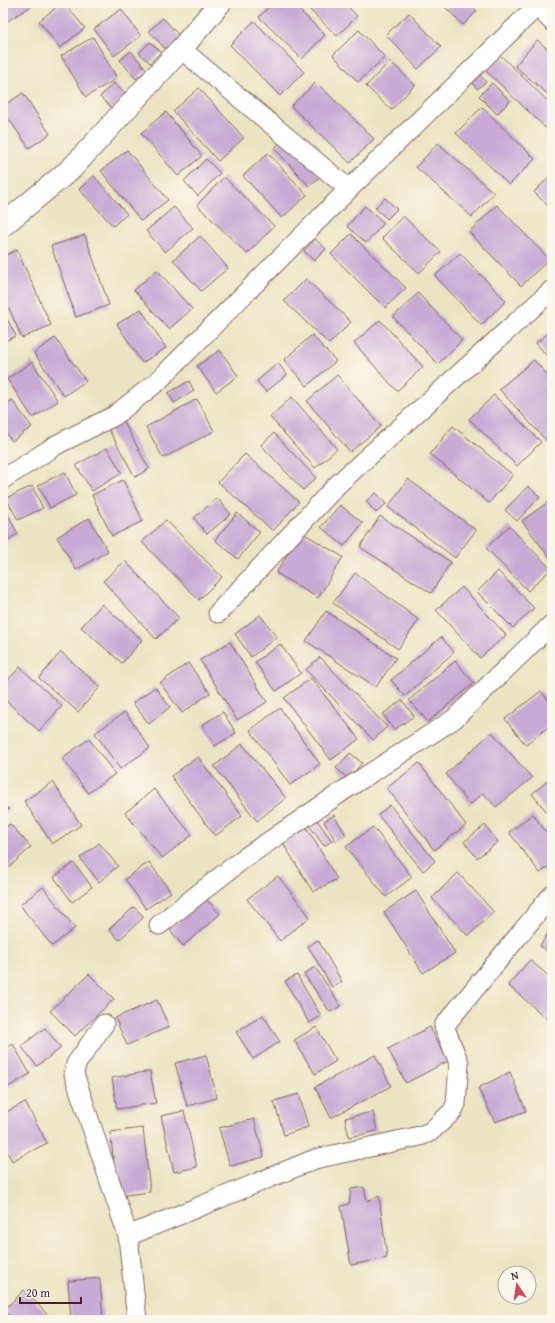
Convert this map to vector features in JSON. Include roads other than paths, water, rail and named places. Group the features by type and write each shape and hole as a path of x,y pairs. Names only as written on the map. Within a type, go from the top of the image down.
{"street":[{"path":"3,225 72,168 181,49 220,3"},
{"path":"3,479 58,444 114,416 157,382 349,189 537,6 552,21"},
{"path":"181,49 349,189"},
{"path":"218,613 338,484 552,290"},
{"path":"159,925 243,858 454,719 552,624"},
{"path":"128,1236 315,1159 420,1136 430,1132 452,1112 456,1104 460,1063 444,1026 552,895"},
{"path":"104,1024 76,1064 74,1074 128,1236 137,1320"}]}
